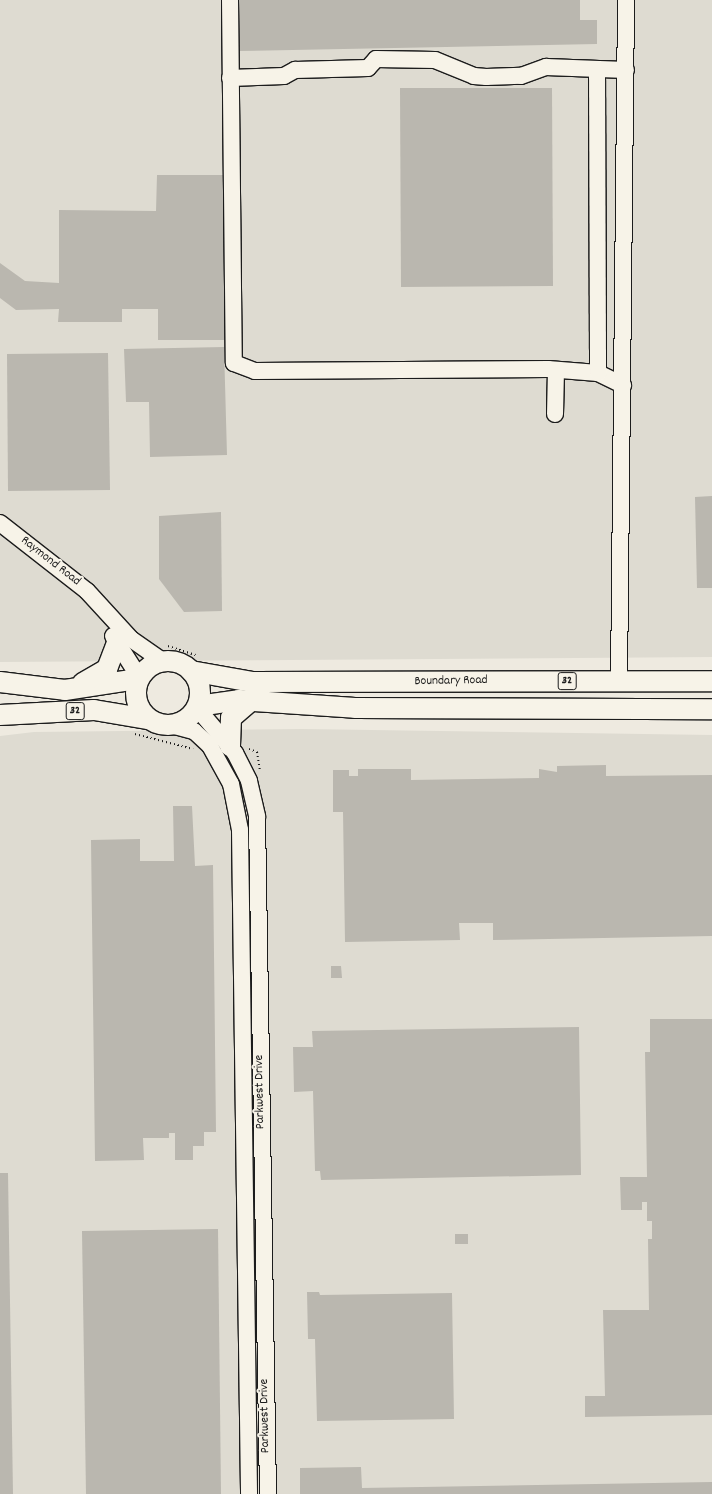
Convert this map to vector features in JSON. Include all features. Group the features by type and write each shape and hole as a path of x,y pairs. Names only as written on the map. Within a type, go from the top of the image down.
{"main road":[{"path":"65,690 107,669 117,643"},
{"path":"148,719 135,697 139,678 149,666 163,661"},
{"name":"32","path":"163,661 178,662 191,671"},
{"name":"Boundary Road","path":"191,671 253,682 712,681"},
{"path":"171,725 188,718 197,707 199,684 191,671"},
{"name":"32","path":"0,682 65,690 139,678"},
{"name":"Boundary Road","path":"197,707 252,700 354,708 712,709"},
{"path":"230,746 231,718 252,700"},
{"name":"32","path":"0,715 94,710 148,719 171,725"}],"street":[{"path":"230,0 234,363 255,371 556,370 598,373 623,386"},
{"path":"619,681 626,0"},
{"path":"230,78 284,76 295,70 368,68 376,59 435,60 474,76 486,77 522,76 546,67 626,70"},
{"path":"597,68 598,373"},
{"path":"555,414 556,370"},
{"name":"Raymond Road","path":"0,523 68,575 131,639 163,661"},
{"name":"Raymond Road","path":"98,605 117,643 139,678"},
{"name":"Parkwest Drive","path":"197,707 230,746 245,770 256,805 268,1494"},
{"name":"Parkwest Drive","path":"171,725 201,736 223,766 235,795 240,830 249,1494"},
{"path":"243,1004 260,1004"}],"shaded area":[{"path":"0,0 712,0 712,657 0,662"},
{"path":"302,729 712,735 712,1494 0,1494 0,736 34,732"}],"building":[{"path":"237,0 580,0 580,20 597,20 597,44 238,51"},
{"path":"400,88 552,88 553,286 401,287"},
{"path":"157,175 229,175 228,340 158,340 158,309 122,309 122,322 58,322 59,309 16,310 0,298 0,263 25,281 59,283 59,210 156,211"},
{"path":"224,347 227,455 150,457 149,402 126,402 124,349"},
{"path":"108,353 110,490 8,491 7,354"},
{"path":"712,496 712,588 697,588 695,497"},
{"path":"221,512 222,611 184,612 159,579 159,516"},
{"path":"606,765 606,776 712,775 712,936 493,940 493,923 459,923 460,940 345,942 343,812 333,812 333,770 349,770 349,776 358,776 358,769 411,769 411,780 539,778 539,769 557,772 557,766"},
{"path":"173,806 192,806 195,866 213,865 216,1132 204,1132 204,1146 193,1146 193,1160 175,1160 175,1133 169,1133 169,1138 143,1138 144,1160 95,1161 91,840 140,839 140,861 174,861"},
{"path":"331,966 341,966 342,978 331,978"},
{"path":"650,1019 712,1019 712,1415 585,1417 585,1396 605,1396 603,1310 649,1310 648,1239 652,1239 652,1221 647,1221 647,1202 642,1202 642,1210 621,1210 620,1177 647,1177 645,1052 650,1052"},
{"path":"579,1027 581,1175 321,1180 320,1171 315,1171 313,1091 294,1092 293,1047 313,1047 312,1031"},
{"path":"0,1173 8,1173 13,1494 0,1494"},
{"path":"218,1229 221,1494 86,1494 82,1231"},
{"path":"455,1234 468,1234 468,1244 455,1244"},
{"path":"307,1292 319,1292 320,1295 452,1293 454,1419 317,1421 315,1339 308,1339"},
{"path":"361,1467 362,1488 712,1482 712,1494 300,1494 300,1468"}]}
